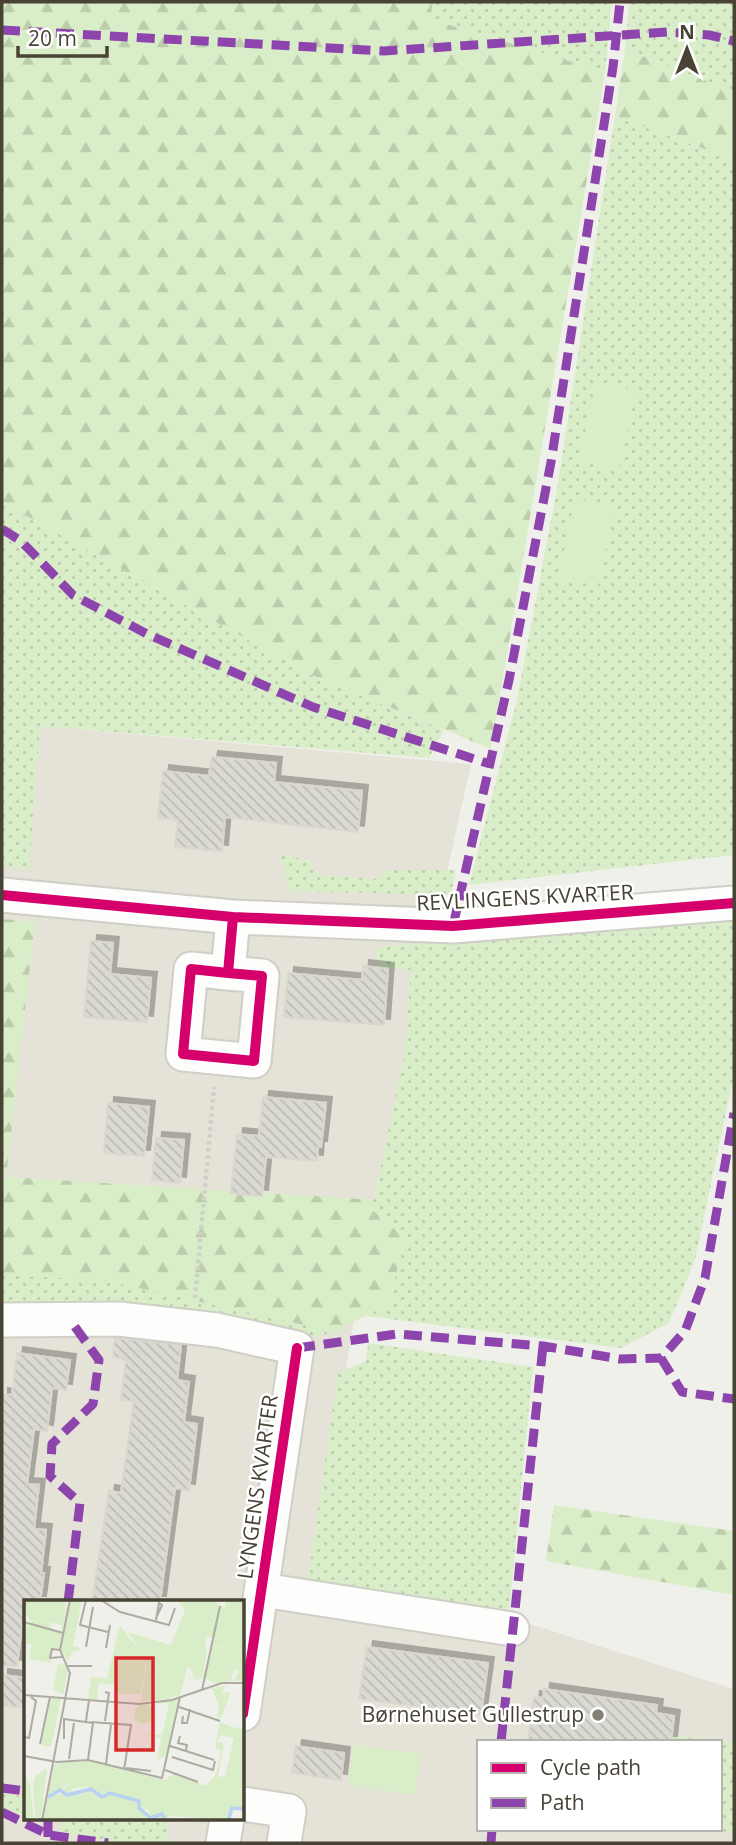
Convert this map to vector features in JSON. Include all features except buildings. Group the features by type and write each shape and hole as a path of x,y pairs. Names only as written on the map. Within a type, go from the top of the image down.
{"street":[{"name":"REVLINGENS KVARTER","path":"2,895 233,917 453,926 734,903"},
{"path":"228,973 233,917"},
{"path":"191,969 228,973 262,976 254,1061 183,1054 191,969"},
{"path":"2,1320 119,1319 192,1327"},
{"name":"LYNGENS KVARTER","path":"192,1327 217,1329 297,1348 245,1701"},
{"name":"LYNGENS KVARTER","path":"262,1590 512,1629"},
{"path":"245,1804 289,1811 284,1843"},
{"path":"223,1843 227,1820"}],"path":[{"path":"192,1327 216,1058"}],"shaded area":[{"path":"2,542 40,726 471,764 372,1208 313,1575 527,1623 734,1689 734,1843 2,1843"}],"green space":[{"path":"2,2 433,2 430,19 605,72 491,749 307,673 2,502"},
{"path":"433,2 612,2 605,72 430,19"},
{"path":"629,2 734,2 734,92 625,49"},
{"path":"625,49 734,92 734,160 615,116"},
{"path":"615,116 734,160 734,855 469,885 516,704 557,489"},
{"path":"596,382 636,390 619,470 579,461"},
{"path":"575,498 615,507 598,586 558,578"},
{"path":"2,502 307,673 444,730 429,758 40,726 29,870 2,867"},
{"path":"280,854 310,861 317,875 375,879 389,870 456,870 451,895 290,891"},
{"path":"734,918 734,1074 695,1260 669,1323 621,1348 366,1316 389,1303 405,1238 360,1199 374,1200 405,1052 411,970 377,967 379,947"},
{"path":"2,919 35,922 6,1177 360,1199 405,1238 389,1303 336,1332 103,1280 2,1275"},
{"path":"2,1275 103,1280 336,1332 297,1340 2,1313"},
{"path":"368,1343 533,1367 508,1621 277,1576 308,1579 338,1373 366,1361"},
{"path":"554,1505 734,1531 734,1595 546,1561"},
{"path":"674,1735 712,1740 673,1740"},
{"path":"722,1741 734,1743 734,1833 721,1831"},
{"path":"354,1744 421,1754 415,1795 348,1785"},
{"path":"2,1793 24,1797 24,1816 2,1807"},
{"path":"62,1820 167,1820 166,1843 126,1843 60,1834"}],"marked path":[{"path":"453,926 509,680 551,462 613,67 620,2"},
{"path":"2,30 384,51 667,32 709,35 734,41"},
{"path":"2,529 21,541 73,595 147,634 313,707 490,764"},
{"path":"297,1348 397,1334 543,1346 620,1359 661,1358 685,1331 705,1278 734,1113"},
{"path":"68,1600 80,1503 50,1476 52,1444 93,1404 99,1360 70,1320"},
{"path":"501,1740 543,1346"},
{"path":"661,1358 682,1392 734,1399"},
{"path":"2,1788 24,1791"},
{"path":"2,1812 49,1835 108,1843"},
{"path":"48,1820 48,1843"},
{"path":"491,1843 492,1831"}],"cycle path":[{"path":"2,895 233,917 453,926 734,903"},
{"path":"228,973 191,969 183,1054 254,1061 262,976 228,973 233,917"},
{"path":"245,1700 297,1348"}],"place":[{"name":"Børnehuset Gullestrup","path":"598,1715"}]}
